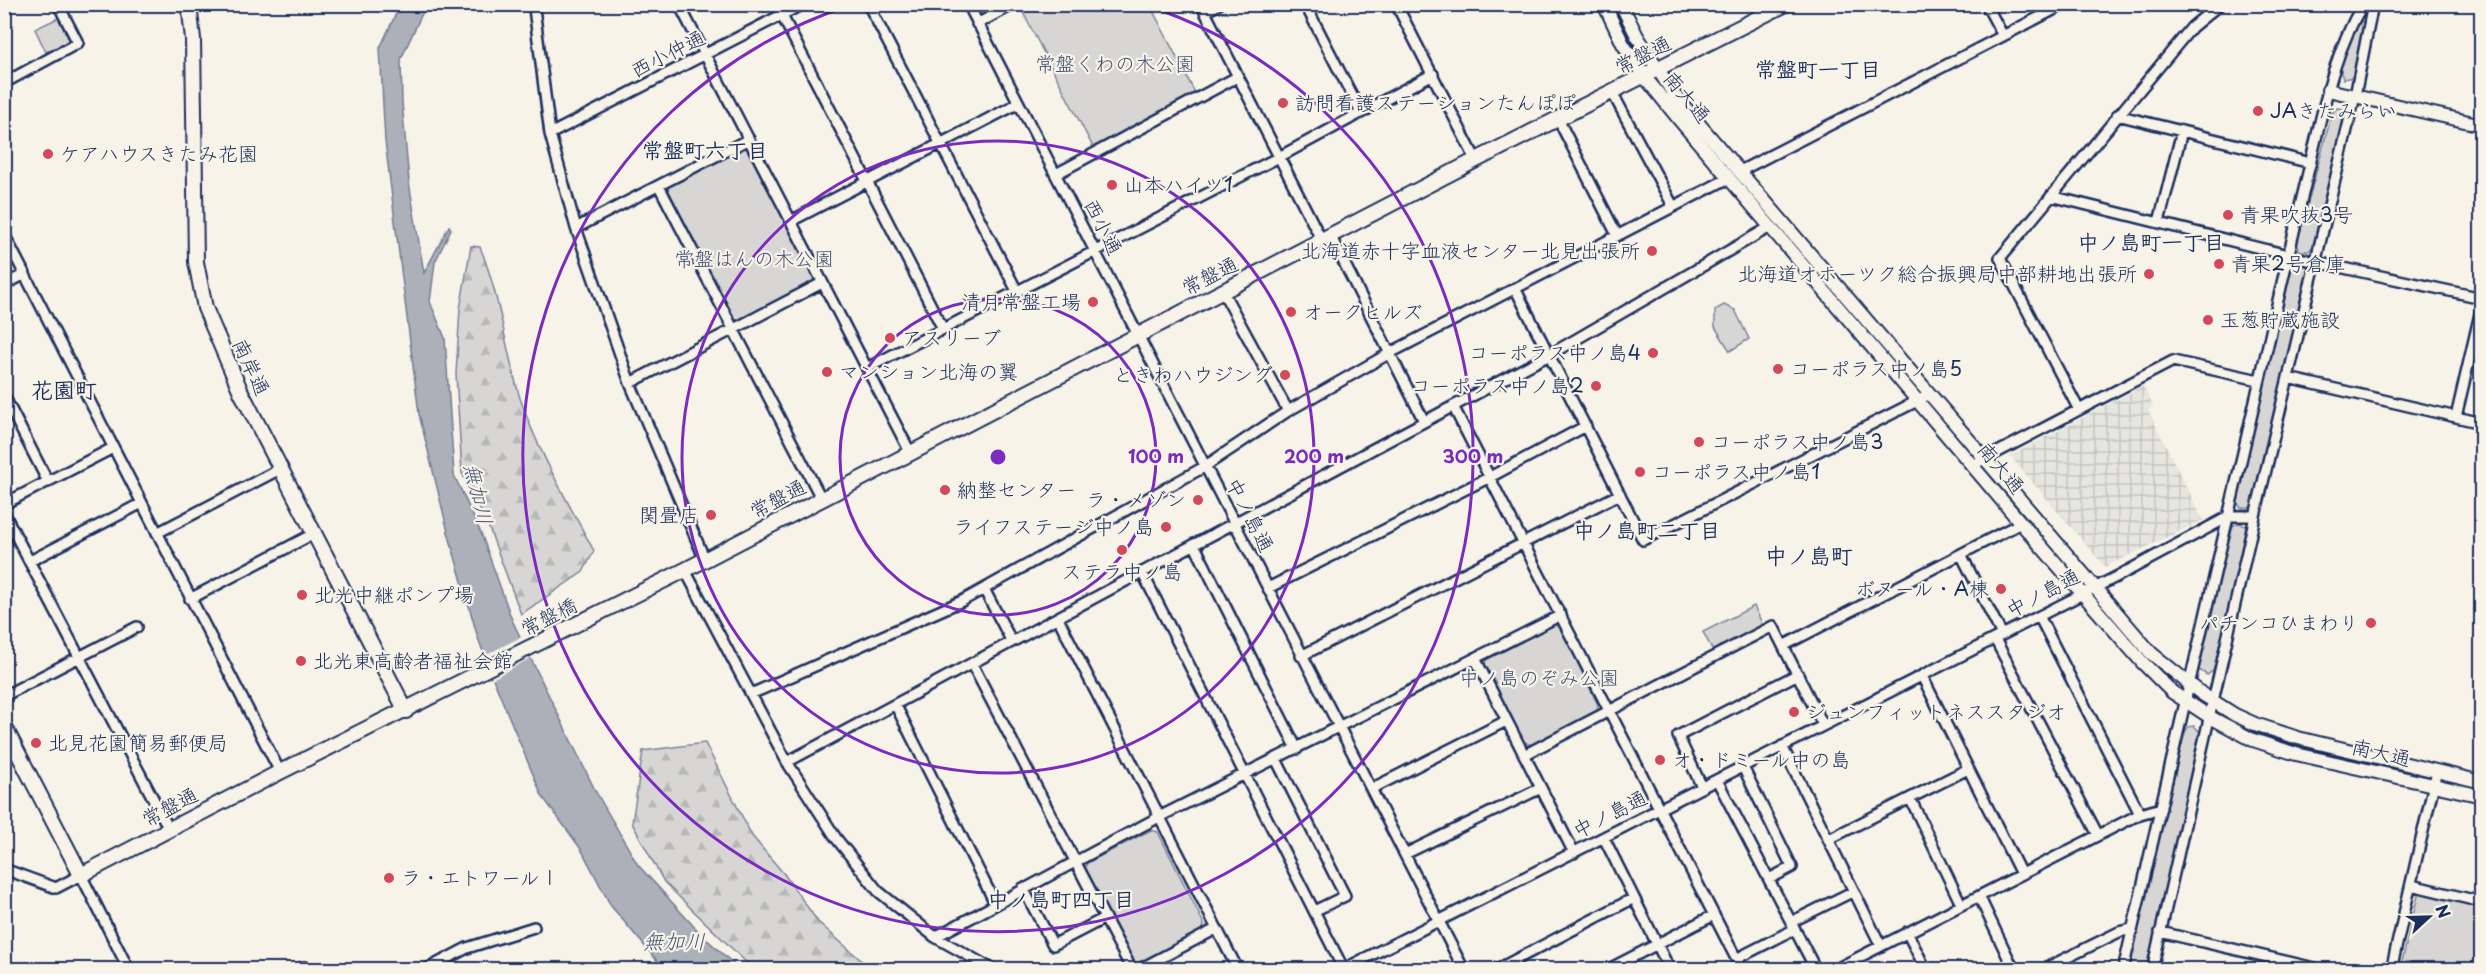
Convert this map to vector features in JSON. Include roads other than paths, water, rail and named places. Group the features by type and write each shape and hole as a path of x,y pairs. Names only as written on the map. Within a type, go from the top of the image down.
{"main road":[{"name":"南岸通","path":"189,4 193,39 196,250 199,284 205,308 224,357 406,711"},
{"name":"常盤通","path":"654,585 1476,160 1786,4"},
{"name":"常盤橋","path":"429,699 654,585"},
{"name":"常盤通","path":"81,876 280,772 429,699"},
{"path":"4,726 81,876"}],"street":[{"path":"4,83 78,44 58,4"},
{"path":"538,4 534,8 550,134 576,228 630,383 705,560"},
{"path":"679,4 910,452"},
{"path":"776,4 943,329"},
{"name":"西小仲通","path":"550,134 803,4"},
{"path":"868,4 1017,291"},
{"name":"西小通","path":"968,4 1204,467"},
{"path":"978,24 1014,4"},
{"path":"1219,4 1203,8 1279,157 1390,353 1424,422"},
{"path":"1305,4 1360,113"},
{"name":"南大通","path":"1604,4 1623,44 1644,76 1930,393 2151,653 2188,683 2235,715 2298,738 2481,782"},
{"name":"南大通","path":"1621,4 1657,69 1675,96 1770,227 2021,523 2142,662 2172,692 2210,717 2253,740 2296,754 2481,796"},
{"path":"1986,4 2003,36"},
{"path":"751,694 962,601 1204,467 1288,411 1390,353 2065,4"},
{"path":"2079,410 2000,258 2192,27 2220,4"},
{"path":"2123,969 2188,683 2230,516 2288,254 2334,65 2351,24 2363,4"},
{"path":"2152,969 2255,516 2355,96 2373,4"},
{"path":"1397,5 1476,160"},
{"path":"867,368 1279,157 1433,74"},
{"path":"1056,174 1237,77"},
{"path":"2328,90 2481,125"},
{"path":"1612,92 1673,206"},
{"path":"791,220 1019,103"},
{"path":"2117,115 2311,163"},
{"path":"1558,119 1617,235"},
{"path":"2159,222 2182,131"},
{"path":"576,228 749,139"},
{"path":"659,186 821,498"},
{"path":"2050,196 2316,262 2481,298"},
{"path":"787,762 896,706 1233,523 1549,356 1770,227"},
{"path":"4,234 280,772"},
{"path":"4,285 25,274"},
{"path":"630,383 822,283"},
{"path":"1515,288 1643,540 1930,393"},
{"path":"1223,292 1288,411"},
{"path":"2456,417 2481,305"},
{"path":"1973,465 2173,361 2259,380"},
{"path":"2288,378 2481,423"},
{"path":"4,396 48,482"},
{"path":"1454,406 1742,969"},
{"path":"1268,588 1490,477 1586,426"},
{"path":"4,504 113,448"},
{"name":"中ノ島通","path":"1204,467 1439,921 1922,676 2230,516 2255,516"},
{"path":"157,533 280,469"},
{"path":"1301,656 1620,494"},
{"path":"30,561 142,503"},
{"path":"4,513 169,830"},
{"path":"1783,646 2021,523"},
{"path":"190,599 314,534"},
{"path":"1194,544 1297,748"},
{"path":"1961,554 1998,637 2098,835"},
{"path":"685,570 787,762 836,838 878,891 935,937 994,969"},
{"path":"1142,572 1343,969 1439,921 1464,969"},
{"path":"984,589 1012,642"},
{"path":"935,937 1159,817 1561,615"},
{"path":"2039,616 2140,814"},
{"path":"1058,618 1238,969"},
{"path":"1524,755 1773,626 1823,725"},
{"path":"4,696 137,627"},
{"path":"1475,658 1574,853"},
{"path":"972,664 1132,969"},
{"path":"1702,787 1677,736 1798,674"},
{"path":"1922,676 2021,874"},
{"path":"896,706 995,903"},
{"path":"1371,789 1506,721"},
{"path":"1782,746 1881,946"},
{"path":"1276,759 1345,896 1314,911"},
{"path":"1743,767 1792,867 1769,879"},
{"path":"1829,839 1968,769"},
{"path":"2391,969 2436,771"},
{"path":"1717,780 1816,969"},
{"path":"1405,854 1541,788"},
{"path":"1910,798 1961,904"},
{"path":"1834,969 2140,814 2161,808"},
{"path":"1604,838 1670,969"},
{"path":"4,869 56,888 81,876 124,967"},
{"path":"2411,885 2481,902"},
{"path":"1023,888 1053,945 1105,918"},
{"path":"1736,959 1854,891"},
{"path":"1979,896 2014,969"},
{"path":"1496,969 1634,898"},
{"path":"1607,969 1714,915"},
{"path":"425,969 467,948 534,927"},
{"path":"1138,969 1216,929"},
{"path":"2042,969 2119,932 2132,929"},
{"path":"1907,932 1926,969"},
{"path":"2160,932 2323,969"},
{"path":"2480,969 2481,963"},
{"path":"298,969 304,967 305,969"}],"water":[{"name":"無加川","path":"400,5 426,5 401,59 402,102 409,182 424,273 449,226 451,229 435,262 430,302 445,338 454,475 481,533 512,620 596,792 638,865 700,933 739,969 664,969 611,906 581,849 542,796 478,638 448,532 419,414 385,141 380,48"}],"place":[{"name":"訪問看護ステーションたんぽぽ","path":"1283,103"},
{"name":"JAきたみらい","path":"2258,111"},
{"name":"ケアハウスきたみ花園","path":"48,154"},
{"name":"山本ハイツ1","path":"1112,185"},
{"name":"青果吹抜3号","path":"2228,215"},
{"name":"北海道赤十字血液センター北見出張所","path":"1652,251"},
{"name":"青果2号倉庫","path":"2219,264"},
{"name":"北海道オホーツク総合振興局中部耕地出張所","path":"2149,274"},
{"name":"清月常盤工場","path":"1093,302"},
{"name":"オークヒルズ","path":"1291,312"},
{"name":"玉葱貯蔵施設","path":"2208,320"},
{"name":"アスリーブ","path":"890,338"},
{"name":"コーポラス中ノ島4","path":"1653,353"},
{"name":"コーポラス中ノ島5","path":"1778,369"},
{"name":"マンション北海の翼","path":"827,372"},
{"name":"ときわハウジング","path":"1285,375"},
{"name":"コーポラス中ノ島2","path":"1596,386"},
{"name":"コーポラス中ノ島3","path":"1699,442"},
{"name":"コーポラス中ノ島1","path":"1640,472"},
{"name":"納整センター","path":"945,490"},
{"name":"ラ・メゾン","path":"1198,500"},
{"name":"関畳店","path":"711,515"},
{"name":"ライフステージ中ノ島","path":"1166,527"},
{"name":"ステラ中ノ島","path":"1122,550"},
{"name":"ボヌール・A棟","path":"2001,589"},
{"name":"北光中継ポンプ場","path":"302,595"},
{"name":"パチンコひまわり","path":"2371,623"},
{"name":"北光東高齢者福祉会館","path":"301,661"},
{"name":"ジュンフィットネススタジオ","path":"1794,712"},
{"name":"北見花園簡易郵便局","path":"36,743"},
{"name":"オ・ドミール中の島","path":"1660,760"},
{"name":"ラ・エトワールⅠ","path":"389,878"}],"district":[{"name":"常盤町一丁目","path":"1818,70"},
{"name":"常盤町六丁目","path":"705,151"},
{"name":"中ノ島町一丁目","path":"2151,243"},
{"name":"花園町","path":"64,390"},
{"name":"中ノ島町二丁目","path":"1647,531"},
{"name":"中ノ島町","path":"1809,556"},
{"name":"中ノ島町四丁目","path":"1061,900"}],"park label":[{"name":"常盤くわの木公園","path":"1115,64"},
{"name":"常盤はんの木公園","path":"754,259"},
{"name":"中ノ島のぞみ公園","path":"1539,678"}]}
